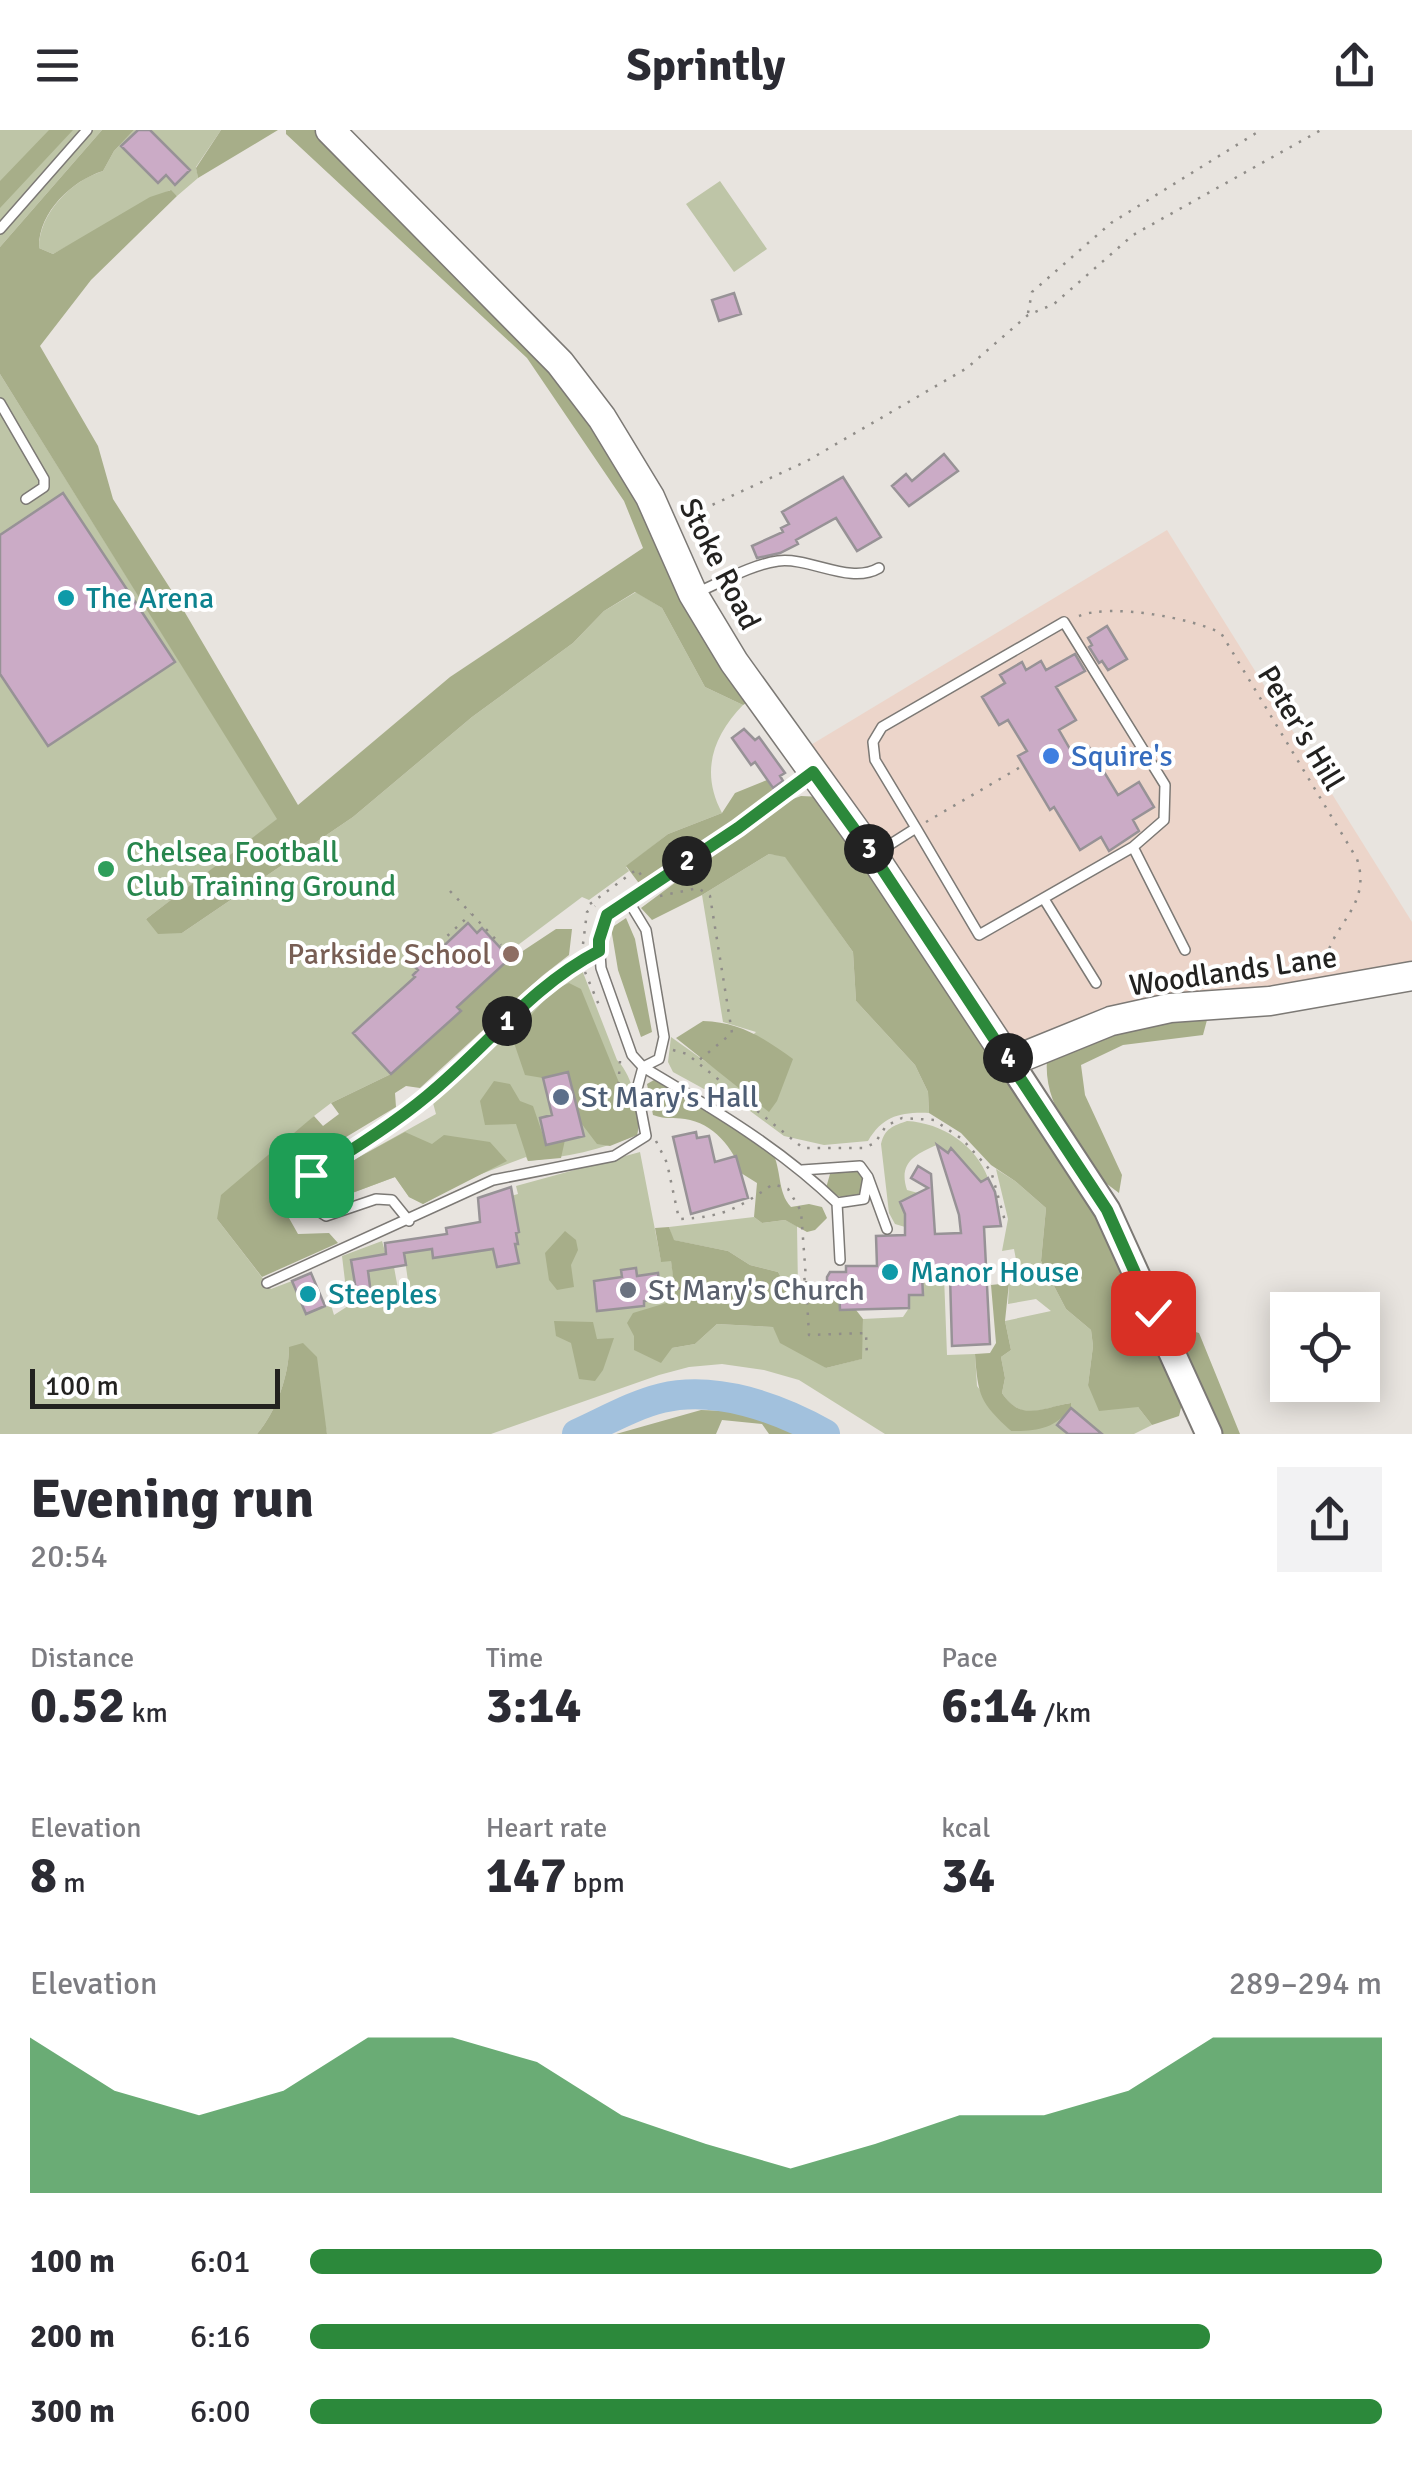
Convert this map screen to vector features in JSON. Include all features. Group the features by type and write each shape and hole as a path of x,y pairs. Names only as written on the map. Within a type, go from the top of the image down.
{"main road":[{"name":"Stoke Road","path":"330,130 560,363 602,418 650,496 693,594 734,662 873,855 1010,1062"},
{"name":"Woodlands Lane","path":"1010,1062 1136,1015 1170,1008 1270,1001 1412,976"}],"street":[{"path":"1010,1062 1107,1210 1209,1434"}],"lane":[{"path":"0,229 87,130"},
{"path":"0,404 0,415"},
{"path":"0,404 44,479 44,487 26,499"},
{"path":"693,594 781,561 863,574 880,568"},
{"path":"1064,622 1164,784 1164,820 1133,847 979,935 916,828 875,760 873,742 882,727 1064,622"},
{"path":"813,772 738,828 607,915 599,951 601,968 632,1056 643,1067 725,1116 802,1170 837,1203 840,1260"},
{"path":"873,855 916,828"},
{"path":"1133,847 1185,950"},
{"path":"1044,899 1096,983"},
{"path":"267,1283 493,1180 614,1156 646,1136 637,1089 643,1067 659,1059 663,1046 646,930 629,902"},
{"path":"408,1221 392,1200 376,1199 326,1216 309,1205 303,1192 311,1175 361,1145 428,1096 548,982 599,951"},
{"path":"802,1170 860,1166 875,1190 887,1229"},
{"path":"837,1203 864,1199 868,1177"}],"path":[{"path":"1028,314 1032,292 1111,222 1261,130"},
{"path":"664,527 807,461 967,368 1028,314 1054,304 1133,235 1321,130"},
{"name":"Peter's Hill","path":"1064,622 1088,612 1108,610 1205,625 1221,634 1347,842 1361,872 1358,901 1326,954 1323,993"},
{"path":"916,828 1024,765"},
{"path":"590,904 637,869 660,898 698,888 710,896 732,1033 696,1062"},
{"path":"450,891 501,945"},
{"path":"432,950 472,913"},
{"path":"663,1046 687,1054 803,1148 863,1148 876,1143 886,1126 902,1118 934,1120 962,1139 991,1171 1005,1221"},
{"path":"632,1056 620,1058 618,1090 637,1089"},
{"path":"646,1136 655,1140 668,1162 679,1219 712,1218 736,1210 773,1184 788,1189 801,1211 809,1334 866,1332 867,1358"},
{"path":"671,1289 806,1279"}],"shaded area":[{"path":"1167,530 1412,922 1412,964 1011,1048 809,746"}],"green space":[{"path":"0,130 102,130 0,247"},
{"path":"49,130 73,130 0,208 0,181"},
{"path":"102,130 134,130 114,151 103,171 79,182 50,211 39,248 53,254 150,197 171,190 177,196 91,280 40,346 98,446 113,499 177,599 298,805 450,677 643,548 624,501 527,358 286,130 322,130 600,424 748,702 743,705 705,687 662,608 635,592 604,611 573,643 472,717 353,817 182,933 158,934 146,919 277,819 0,374 0,247"},
{"path":"134,130 221,130 196,167 198,178 177,196 170,190 53,254 39,248 44,223 59,200 80,182 103,171 114,151"},
{"path":"221,130 278,130 198,178 196,168"},
{"path":"720,181 767,249 734,272 686,204"},
{"path":"0,374 278,819 146,919 182,933 353,817 472,717 573,643 604,611 636,592 662,608 705,687 743,705 724,729 713,755 712,783 722,813 668,834 626,867 629,871 589,900 582,897 506,954 483,928 477,933 468,924 433,956 429,953 415,966 415,977 354,1033 391,1074 331,1103 314,1116 217,1219 271,1289 292,1281 305,1314 331,1305 334,1315 348,1306 342,1256 382,1241 386,1255 351,1260 357,1295 371,1293 368,1271 394,1267 398,1289 409,1288 404,1253 432,1248 434,1258 518,1244 511,1196 518,1194 516,1186 640,1152 661,1261 671,1260 679,1319 672,1348 695,1344 717,1324 773,1327 826,1368 861,1359 863,1319 903,1317 909,1308 909,1295 922,1295 922,1276 944,1276 947,1355 975,1354 977,1386 1011,1431 1071,1408 1070,1403 1024,1410 1016,1408 1002,1393 1005,1378 1001,1357 1011,1350 1005,1321 1051,1311 1036,1299 1008,1304 1009,1283 1029,1279 1027,1269 1018,1270 1014,1249 1002,1251 1008,1219 996,1169 1046,1208 1041,1261 1066,1309 1091,1330 1088,1385 1138,1407 1152,1425 1134,1434 885,1434 799,1380 722,1364 659,1375 491,1434 327,1434 320,1397 289,1347 280,1393 257,1434 0,1434"},
{"path":"767,780 774,792 641,886 626,866 668,834 722,813 735,793"},
{"path":"801,796 822,797 944,988 1097,1214 1183,1400 1179,1416 1152,1425 1138,1407 1099,1411 1088,1385 1091,1330 1066,1309 1041,1261 1046,1208 991,1165 961,1133 929,1113 928,1092 915,1065 856,1001 853,952 785,857 769,854 652,920 641,908 782,803"},
{"path":"769,854 785,856 853,952 856,1001 915,1065 928,1092 929,1113 893,1117 868,1141 824,1145 784,1136 727,1094 704,1089 673,1072 668,1062 671,1037 716,1069 756,1032 723,1022 702,895"},
{"path":"626,918 635,939 652,1032 641,1037 618,970 611,928"},
{"path":"556,929 572,929 569,955 420,1088 406,1086 395,1093 396,1107 278,1178 276,1195 298,1234 329,1233 338,1243 262,1277 217,1219 221,1195 314,1116 323,1126 339,1114 331,1103 391,1074 460,1011 457,1007 506,962"},
{"path":"582,970 617,1060 632,1085 637,1135 570,1155 528,1161 526,1157 468,1179 423,1204 409,1197 395,1177 328,1202 313,1194 314,1182 436,1114 433,1103 550,988"},
{"path":"569,983 581,989 620,1085 634,1101 638,1114 637,1135 610,1146 597,1144 581,1123 568,1073 543,1078 525,1075 512,1037 553,990"},
{"path":"1196,1016 1207,1020 1203,1035 1123,1045 1081,1065 1085,1095 1122,1175 1119,1193 1107,1184 1057,1111 1047,1078 1047,1060 1090,1035"},
{"path":"703,1021 751,1032 793,1059 769,1112 676,1038"},
{"path":"654,1080 772,1151 791,1207 822,1207 827,1218 807,1232 785,1220 762,1223 754,1217 757,1183 741,1173 728,1146 713,1131 695,1121 653,1115 647,1084"},
{"path":"494,1081 510,1084 520,1101 533,1106 546,1144 565,1140 561,1158 528,1161 516,1124 485,1125 480,1101"},
{"path":"907,1121 933,1126 956,1138 975,1155 988,1178 981,1182 951,1148 948,1153 937,1145 922,1152 910,1161 905,1173 907,1190 918,1193 900,1202 905,1227 895,1224 889,1213 881,1144 890,1128"},
{"path":"405,1132 432,1144 444,1135 490,1142 507,1161 423,1204 409,1197 395,1177 328,1202 313,1194 314,1182"},
{"path":"860,1171 864,1182 862,1195 843,1197 826,1188 830,1174"},
{"path":"754,1217 762,1223 785,1220 797,1226 798,1288 839,1289 839,1294 818,1297 790,1293 778,1272 750,1265 728,1251 673,1240 669,1227"},
{"path":"669,1227 674,1240 728,1251 750,1265 778,1272 790,1293 818,1297 839,1294 840,1310 856,1310 863,1319 862,1359 826,1368 780,1343 773,1327 717,1324 695,1344 672,1348 661,1363 634,1350 634,1336 627,1323 633,1313 676,1300 671,1261 661,1262 655,1228"},
{"path":"565,1231 576,1240 578,1250 571,1265 574,1287 557,1290 549,1280 545,1253"},
{"path":"1009,1283 1005,1321 1011,1350 1001,1357 1005,1378 1002,1393 1024,1410 1071,1403 1071,1408 1052,1425 1037,1429 1011,1431 982,1398 978,1380 975,1354 990,1353 996,1343 991,1285"},
{"path":"554,1321 593,1322 597,1339 614,1338 595,1381 579,1379 571,1343 556,1336"},
{"path":"1175,1326 1199,1333 1240,1434 1218,1434 1177,1342"},
{"path":"303,1343 317,1357 327,1434 257,1434 280,1393 289,1347"},
{"path":"701,1410 756,1412 798,1434 769,1434 762,1424 722,1420 716,1434 616,1434"}],"building":[{"path":"138,130 150,130 190,170 175,185 166,175 158,183 121,146"},
{"path":"734,293 741,314 719,321 712,300"},
{"path":"944,454 958,471 909,506 892,486 906,474 912,481"},
{"path":"843,477 881,537 857,551 836,518 796,540 798,544 757,558 752,546 783,532 781,528 789,524 782,512"},
{"name":"The Arena","path":"63,493 175,662 48,746 0,674 0,535"},
{"path":"1107,626 1127,659 1108,670 1089,647 1092,645 1088,638"},
{"path":"1075,654 1085,671 1056,687 1076,720 1059,730 1074,756 1089,747 1118,795 1139,782 1154,807 1133,820 1139,831 1109,851 1101,837 1080,850 1054,807 1050,810 1018,756 1027,751 1008,720 999,725 982,697 1005,683 1000,675 1022,662 1026,670 1041,661 1046,670"},
{"path":"744,729 755,740 759,737 785,773 780,776 783,781 773,788 732,738"},
{"path":"468,923 477,933 482,928 506,954 502,958 506,962 457,1007 461,1011 391,1074 353,1033 415,977 418,970 414,966 429,952 433,956"},
{"name":"St Mary's Hall","path":"568,1072 584,1136 546,1145 540,1118 552,1115 543,1078"},
{"path":"696,1132 697,1138 709,1136 715,1162 736,1156 748,1198 691,1214 673,1137"},
{"path":"937,1145 948,1153 951,1148 981,1182 988,1178 995,1192 1001,1226 984,1227 990,1344 952,1346 950,1276 922,1276 923,1295 909,1295 909,1308 840,1310 839,1289 827,1289 830,1272 846,1272 846,1266 877,1266 876,1236 905,1235 905,1214 900,1202 928,1188 911,1178 918,1166 931,1174 935,1234 961,1233"},
{"path":"511,1187 519,1232 515,1244 519,1263 497,1267 493,1249 433,1258 432,1249 404,1253 406,1265 368,1271 371,1294 357,1296 351,1260 386,1254 385,1243 447,1234 446,1228 480,1222 478,1198"},
{"name":"St Mary's Church","path":"636,1268 637,1276 658,1273 661,1299 644,1301 644,1306 597,1311 594,1281 622,1277 621,1270"},
{"name":"Steeples","path":"311,1273 325,1306 306,1314 292,1281"},
{"path":"1071,1408 1102,1434 1068,1434 1057,1425"}],"waterway":[{"path":"577,1434 651,1401 704,1394 746,1401 825,1434"}],"place":[{"name":"The Arena","path":"66,598"},
{"name":"Squire's","path":"1051,756"},
{"name":"Chelsea Football Club Training Ground","path":"106,869"},
{"name":"Parkside School","path":"511,954"},
{"name":"St Mary's Hall","path":"561,1097"},
{"name":"Manor House","path":"890,1272"},
{"name":"St Mary's Church","path":"628,1290"},
{"name":"Steeples","path":"308,1294"}],"route":[{"path":"311,1175 361,1145 428,1096 548,982 599,951 607,915 738,828 813,772 873,855 1107,1210 1153,1313"}]}
